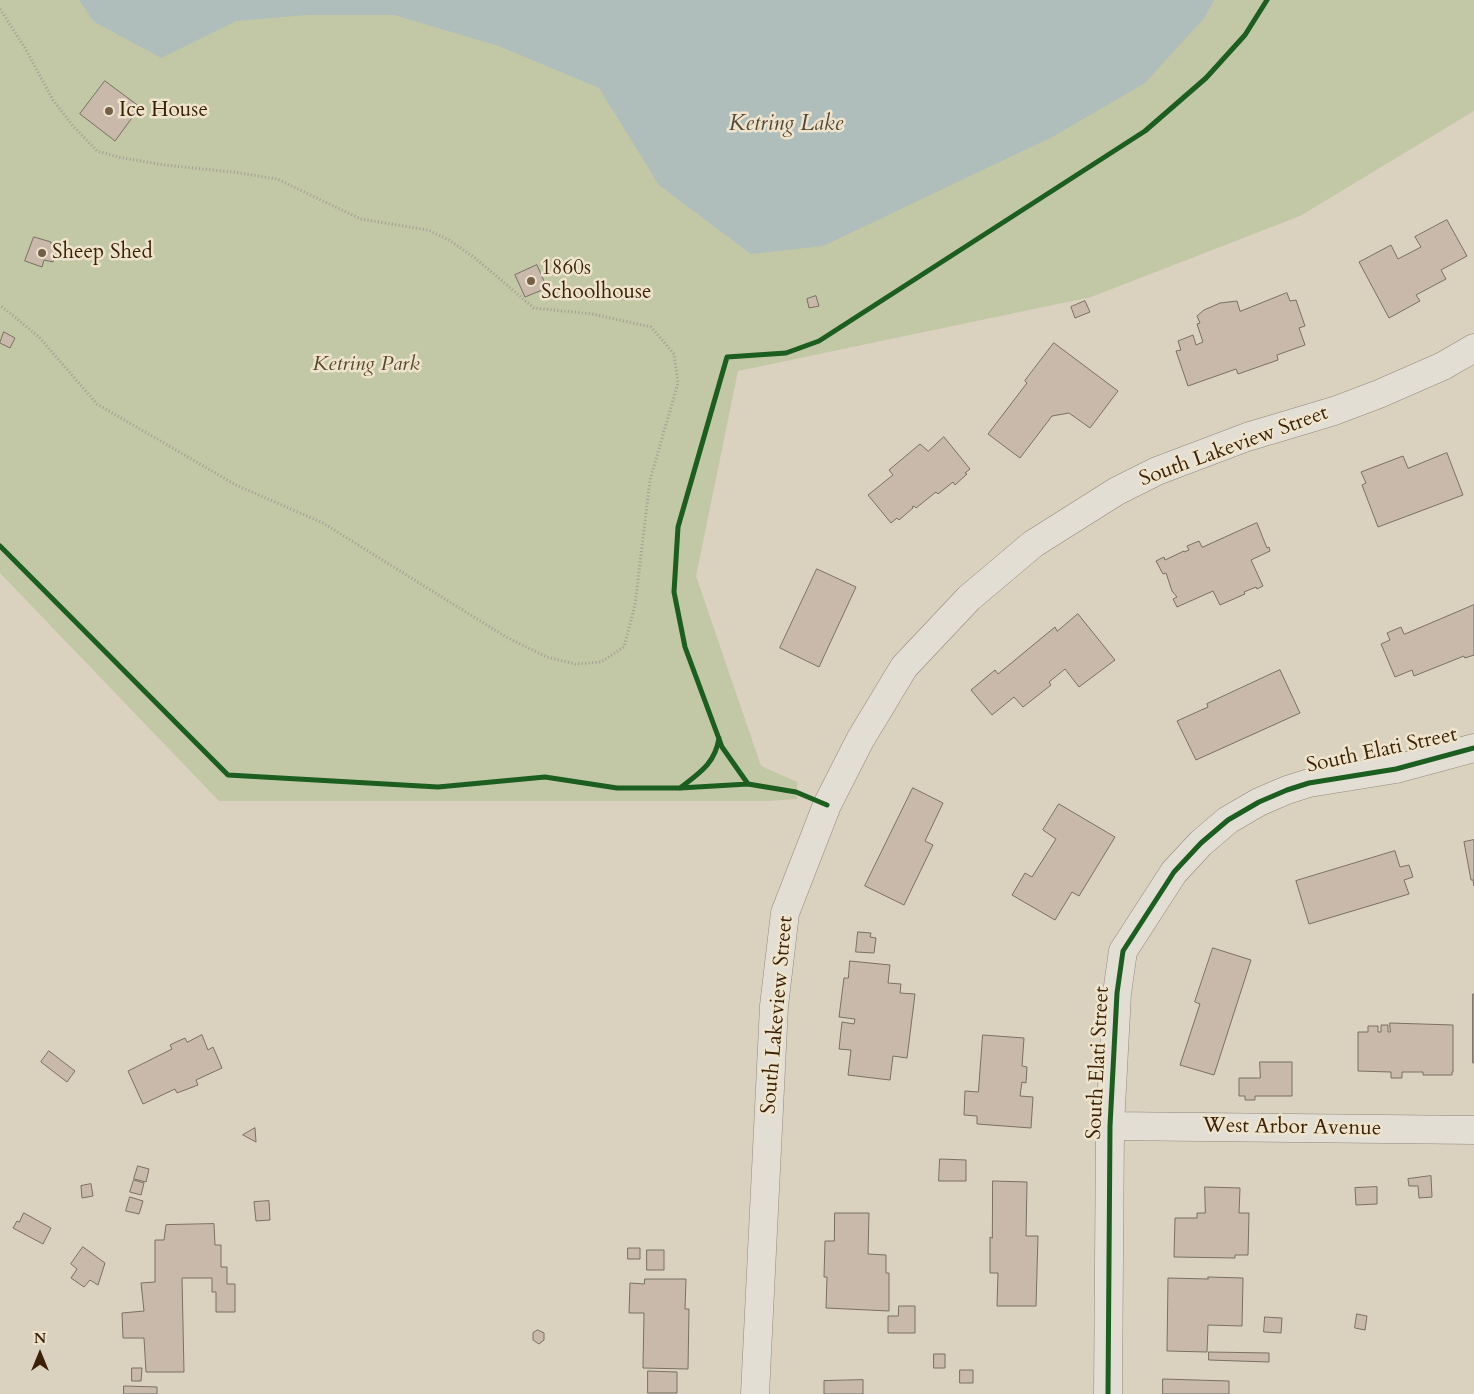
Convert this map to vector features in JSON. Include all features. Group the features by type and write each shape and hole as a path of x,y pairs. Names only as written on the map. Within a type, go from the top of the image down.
{"street":[{"name":"South Lakeview Street","path":"755,1394 774,1006 785,913 826,805 860,740 904,667 969,598 1033,544 1117,491 1157,471 1247,437 1334,411 1379,394 1443,366 1474,348"},
{"name":"South Elati Street","path":"1108,1394 1110,1126 1117,993 1123,951 1174,872 1201,843 1228,820 1259,802 1309,783 1396,769 1474,748"},
{"name":"West Arbor Avenue","path":"1110,1126 1474,1130"}],"path":[{"path":"0,9 25,48 53,100 72,126 97,151 118,157 164,165 233,172 277,179 361,219 428,230 449,240 475,258 534,308 592,314 651,327 674,354 678,383 650,480 635,605 624,648 601,662 575,664 547,657 506,637 322,523 236,485 97,404 39,337 0,305"}],"green space":[{"name":"Ketring Park","path":"0,0 1474,0 1474,111 1300,216 1091,297 738,371 696,576 761,766 797,782 797,799 768,801 219,801 0,573"}],"water":[{"name":"Ketring Lake","path":"79,0 1214,0 1205,17 1145,83 1054,136 823,246 751,254 659,185 599,88 499,46 394,15 306,15 236,21 161,58 93,21"}],"building":[{"name":"Ice House","path":"105,81 140,107 115,141 80,114"},
{"path":"1447,220 1467,256 1441,270 1446,279 1416,295 1420,301 1389,318 1359,262 1391,245 1398,259 1421,247 1415,237"},
{"name":"Sheep Shed","path":"34,237 51,242 51,244 58,247 53,262 44,260 42,267 25,261"},
{"name":"1860s Schoolhouse","path":"537,265 547,288 525,297 515,275"},
{"path":"1287,293 1290,301 1296,300 1305,326 1299,328 1305,345 1277,355 1278,360 1238,374 1236,369 1188,386 1176,351 1181,350 1178,341 1193,335 1196,345 1203,342 1197,324 1200,323 1197,316 1204,310 1220,303 1237,301 1240,311"},
{"path":"816,296 819,306 809,308 807,299"},
{"path":"1085,301 1090,312 1075,318 1071,307"},
{"path":"4,332 15,338 10,348 0,343"},
{"path":"1054,343 1118,391 1090,428 1069,413 1052,416 1020,458 988,434 1027,383 1025,381"},
{"path":"944,437 970,469 965,473 967,474 955,485 953,482 938,494 936,492 916,508 912,507 899,520 897,518 891,523 868,495 893,475 889,470 920,444 928,451"},
{"path":"1447,453 1463,495 1378,527 1362,485 1366,483 1361,472 1403,456 1408,468"},
{"path":"1257,523 1270,551 1251,560 1263,586 1244,592 1245,594 1220,605 1213,591 1177,607 1173,599 1177,597 1172,591 1166,573 1163,574 1156,561 1164,557 1165,560 1189,550 1187,546 1199,541 1202,547"},
{"path":"817,569 856,587 819,667 780,648"},
{"path":"1474,605 1474,655 1465,658 1464,656 1414,676 1412,670 1395,677 1381,644 1390,640 1387,633 1401,627 1404,634"},
{"path":"1078,614 1115,660 1079,687 1065,669 1049,682 1051,685 1023,707 1014,697 992,715 971,690 995,670 998,674 1055,627 1057,631"},
{"path":"1280,670 1300,713 1196,760 1177,721 1208,707 1207,704"},
{"path":"913,788 943,803 925,841 933,845 904,905 865,886"},
{"path":"1059,804 1115,837 1079,896 1072,892 1055,920 1012,895 1025,873 1032,877 1056,839 1043,830"},
{"path":"1474,840 1474,886 1473,880 1471,880 1464,842"},
{"path":"1395,851 1400,867 1409,865 1413,877 1404,880 1409,894 1309,924 1296,881"},
{"path":"858,932 871,933 870,937 876,938 874,953 856,952"},
{"path":"1213,948 1251,960 1214,1075 1180,1065 1200,1004 1195,1002"},
{"path":"850,961 890,965 888,983 901,984 900,993 915,994 907,1058 893,1056 890,1080 848,1075 851,1050 839,1049 842,1022 854,1024 855,1019 839,1017 844,978 848,978"},
{"path":"1474,994 1474,1063 1473,1063"},
{"path":"1390,1023 1453,1025 1452,1075 1423,1075 1423,1072 1402,1072 1402,1078 1391,1078 1391,1072 1358,1071 1358,1032 1368,1032 1368,1026 1378,1026 1378,1032 1381,1032 1381,1025 1388,1025 1388,1032 1390,1032"},
{"path":"202,1035 208,1050 213,1047 222,1068 196,1080 198,1085 177,1093 175,1089 143,1104 128,1071 172,1049 170,1045 174,1043 185,1038 187,1042"},
{"path":"983,1035 1024,1038 1022,1066 1027,1067 1026,1083 1022,1082 1020,1096 1033,1097 1031,1128 977,1124 977,1116 964,1115 965,1091 978,1092"},
{"path":"49,1051 75,1071 67,1082 41,1062"},
{"path":"1260,1062 1292,1062 1292,1096 1255,1096 1255,1100 1245,1100 1245,1096 1239,1096 1239,1078 1260,1078"},
{"path":"255,1128 256,1142 243,1135"},
{"path":"940,1159 966,1160 966,1181 939,1181"},
{"path":"138,1166 149,1169 146,1182 134,1179"},
{"path":"1431,1176 1432,1197 1419,1198 1418,1186 1409,1186 1408,1179"},
{"path":"134,1180 144,1183 141,1195 130,1192"},
{"path":"993,1181 1027,1182 1026,1236 1038,1236 1036,1306 997,1306 998,1273 990,1273"},
{"path":"91,1184 93,1196 82,1198 81,1186"},
{"path":"1205,1187 1240,1188 1239,1213 1249,1213 1248,1255 1235,1255 1235,1258 1174,1257 1175,1218 1197,1218 1197,1213 1205,1213"},
{"path":"1377,1187 1377,1204 1356,1205 1355,1188"},
{"path":"130,1197 143,1201 139,1214 126,1211"},
{"path":"269,1201 270,1220 256,1221 254,1202"},
{"path":"24,1213 51,1228 43,1244 13,1228"},
{"path":"835,1213 869,1213 868,1254 886,1255 886,1273 889,1273 889,1311 826,1308 827,1277 824,1277 825,1241 834,1241"},
{"path":"214,1224 215,1245 221,1245 221,1267 227,1267 227,1284 235,1284 235,1312 216,1312 216,1292 212,1292 212,1278 182,1278 184,1372 146,1372 144,1338 123,1338 122,1313 144,1311 141,1283 155,1282 155,1240 164,1240 166,1225"},
{"path":"83,1247 105,1263 98,1285 90,1280 84,1287 71,1278 77,1269 71,1264"},
{"path":"628,1248 640,1248 640,1259 628,1259"},
{"path":"647,1250 664,1250 664,1270 647,1270"},
{"path":"1208,1277 1243,1278 1242,1326 1208,1325 1207,1352 1167,1351 1168,1278 1208,1279"},
{"path":"645,1279 686,1279 685,1309 689,1309 688,1369 643,1368 644,1313 629,1313 630,1283 644,1284"},
{"path":"899,1306 915,1306 915,1333 888,1333 888,1316 898,1316"},
{"path":"1357,1314 1367,1316 1365,1330 1355,1328"},
{"path":"1265,1317 1282,1318 1281,1333 1264,1332"},
{"path":"538,1330 544,1333 544,1340 539,1344 533,1340 533,1333"},
{"path":"1209,1352 1269,1353 1269,1362 1209,1360"},
{"path":"934,1354 945,1354 945,1368 934,1368"},
{"path":"132,1368 142,1368 141,1381 132,1381"},
{"path":"960,1370 973,1370 973,1383 960,1383"},
{"path":"648,1371 677,1372 677,1393 648,1393"},
{"path":"1163,1379 1229,1381 1229,1394 1163,1394"},
{"path":"863,1380 863,1394 824,1394 824,1381"},
{"path":"124,1386 157,1387 157,1394 124,1394"}],"cycle path":[{"path":"748,784 722,747 685,647 674,592 678,527 727,357 786,353 819,341 1145,131 1206,78 1245,35 1267,0"},
{"path":"0,546 228,775 438,787 545,777 617,788 680,788 748,784 796,792 827,805"},
{"path":"680,788 710,761 714,755 719,738"},
{"path":"1108,1394 1110,1126 1117,993 1123,951 1174,872 1201,843 1228,820 1259,802 1309,783 1396,769 1474,748"}],"place":[{"name":"Ice House","path":"109,111"},
{"name":"Sheep Shed","path":"42,253"},
{"name":"1860s Schoolhouse","path":"531,281"}]}
